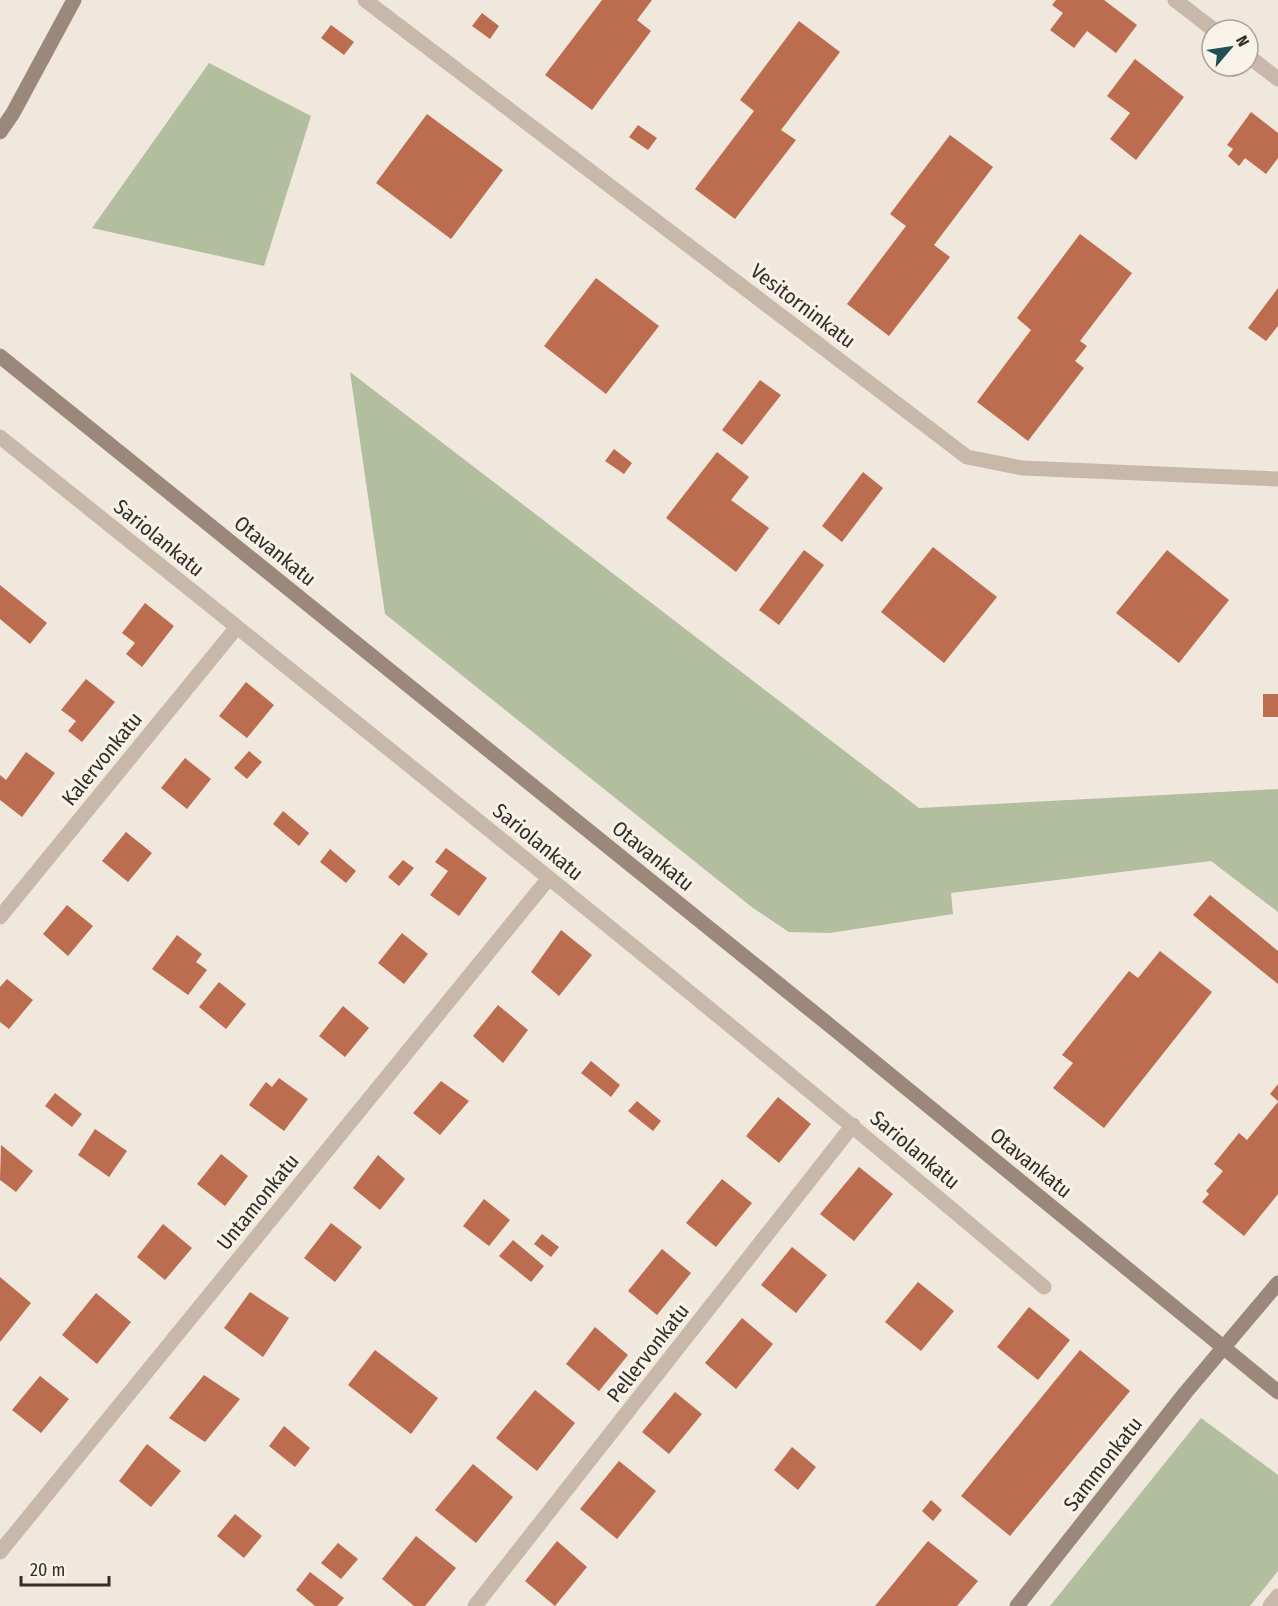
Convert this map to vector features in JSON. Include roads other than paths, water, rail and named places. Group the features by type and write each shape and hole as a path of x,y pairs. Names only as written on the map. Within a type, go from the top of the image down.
{"main road":[{"path":"0,132 13,113 74,0"},
{"name":"Otavankatu","path":"0,356 828,1024 1278,1392"},
{"name":"Sammonkatu","path":"1017,1606 1222,1348 1278,1283"}],"street":[{"name":"Vesitorninkatu","path":"365,0 968,457 1022,468 1278,479"},
{"path":"1175,0 1200,19"},
{"path":"1260,65 1278,79"},
{"name":"Sariolankatu","path":"0,437 853,1125 1044,1287"},
{"name":"Kalervonkatu","path":"0,917 237,627"},
{"name":"Untamonkatu","path":"0,1552 549,878"},
{"name":"Pellervonkatu","path":"475,1606 853,1125"},
{"path":"1270,1606 1278,1596"}]}
